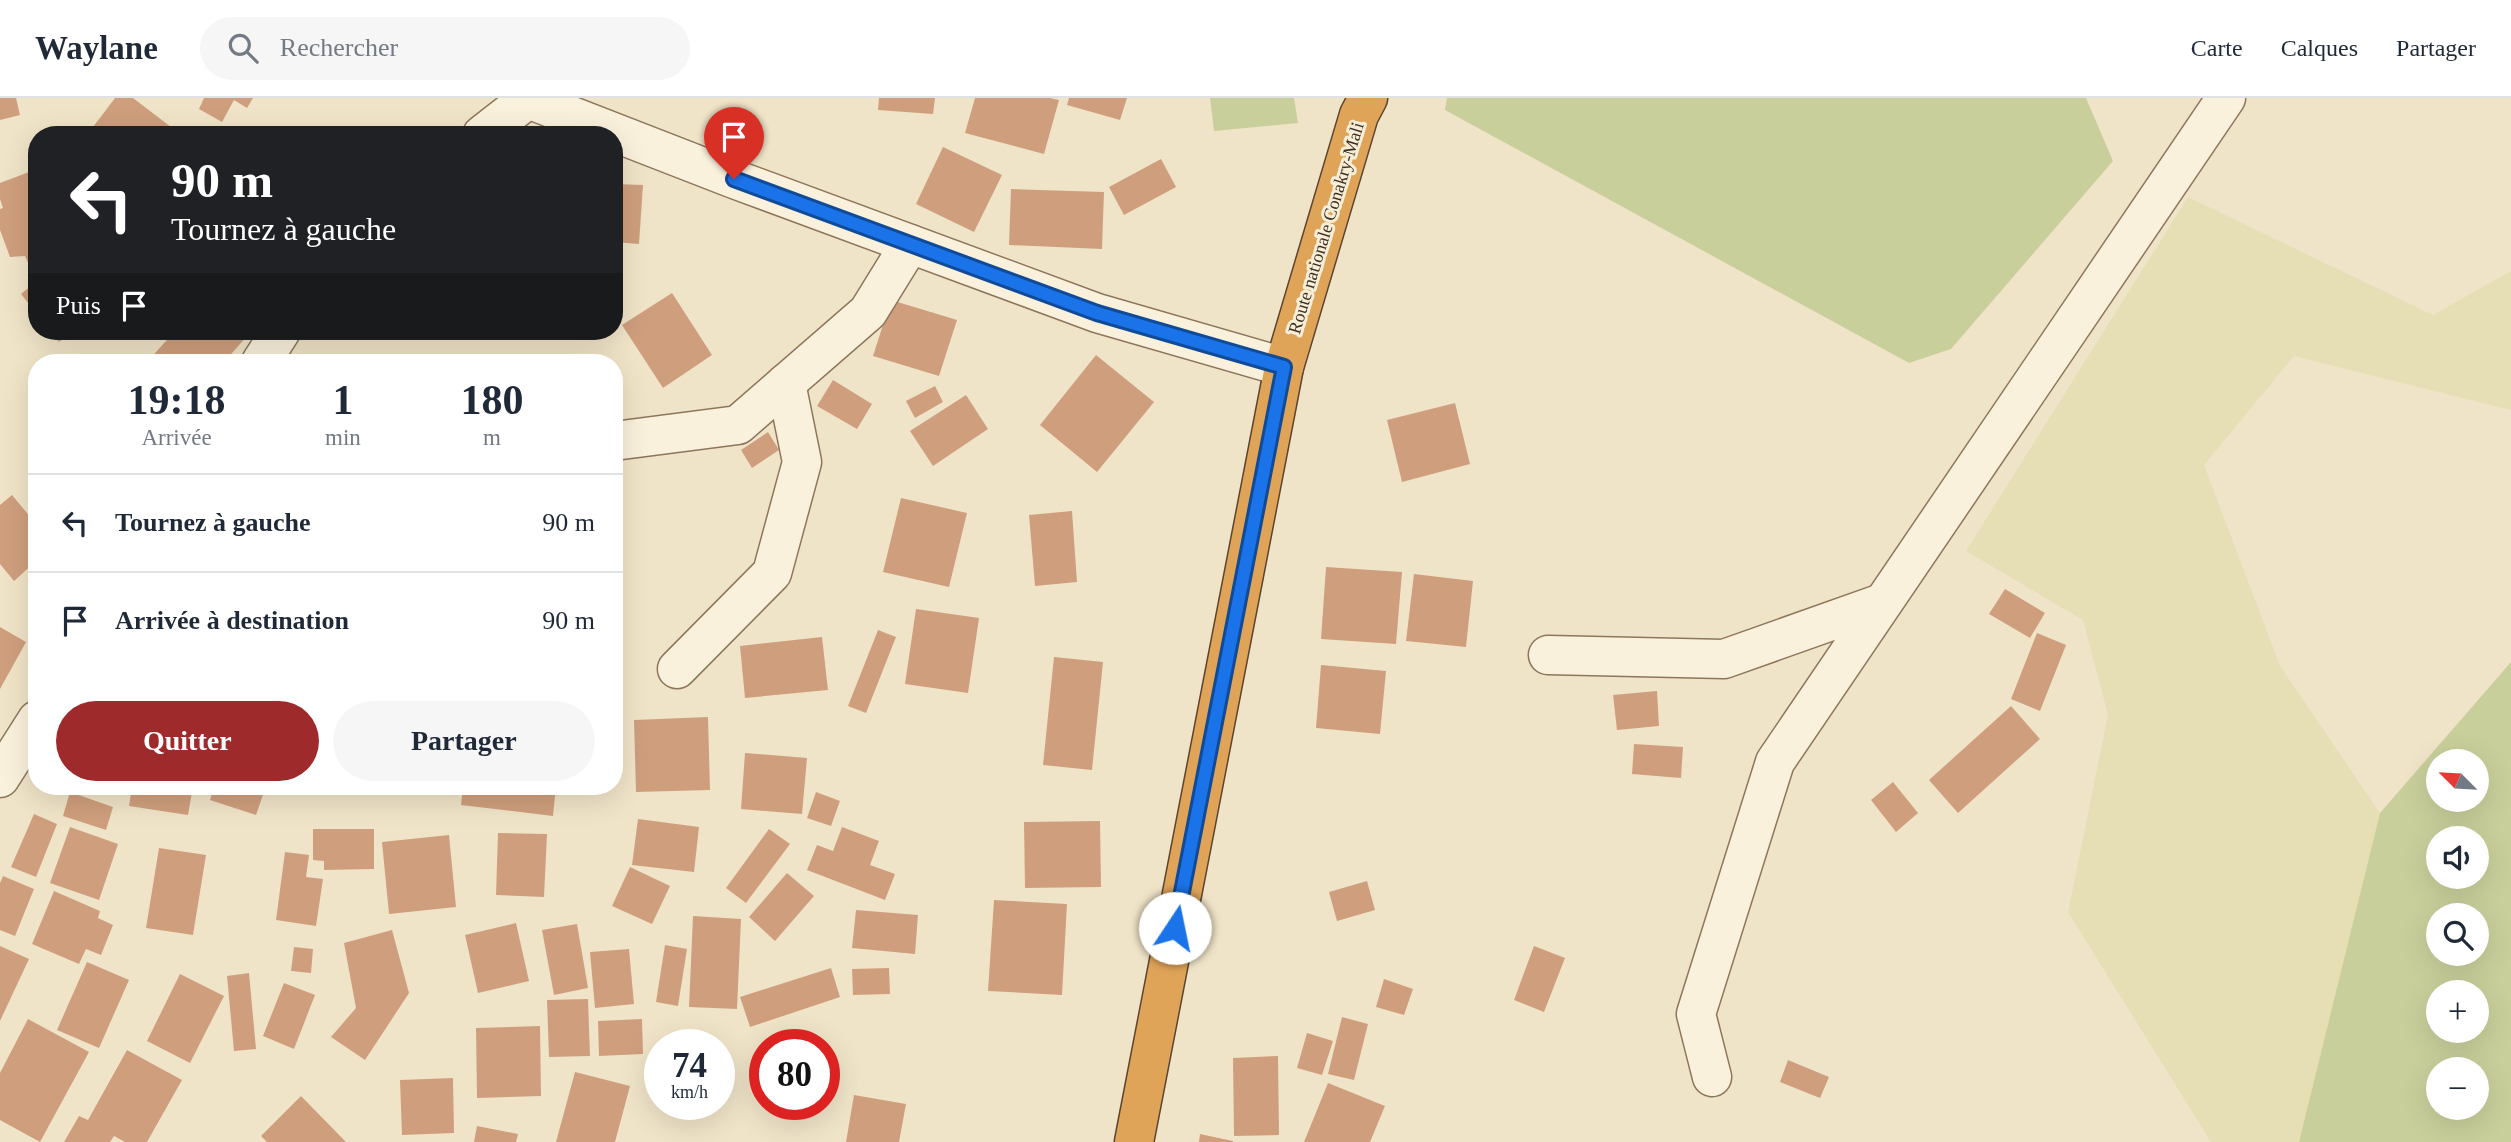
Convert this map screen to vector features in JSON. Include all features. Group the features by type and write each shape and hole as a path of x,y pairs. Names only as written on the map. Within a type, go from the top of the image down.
{"highway":[{"name":"Route nationale Conakry-Mali","path":"1134,1142 1284,367 1359,115 1368,98"}],"street":[{"path":"1712,1077 1696,1014 1775,762 2226,98"},
{"path":"494,126 528,99 599,126"},
{"path":"623,135 1097,313 1284,367"},
{"path":"623,440 738,425 868,312 910,244"},
{"path":"677,668 772,573 802,462 786,383"},
{"path":"1548,655 1724,659 1882,603"},
{"path":"0,778 28,734"}],"shaded area":[{"path":"2188,197 2433,315 2511,271 2511,410 2294,356 2204,465 2280,666 2380,813 2299,1142 2211,1142 2068,912 2108,715 2083,620 1966,551"}],"green space":[{"path":"1210,98 1294,98 1298,123 1214,131"},
{"path":"1447,98 2086,98 2113,161 1951,349 1909,363 1445,110"},
{"path":"2511,662 2511,1142 2299,1142 2380,813 2426,760 2426,812 2489,812 2489,749 2436,749"}],"building":[{"path":"0,98 16,98 20,115 0,120"},
{"path":"115,98 133,98 170,126 94,126"},
{"path":"204,98 253,98 247,108 234,100 222,122 199,109"},
{"path":"879,98 935,98 933,114 878,110"},
{"path":"975,98 1059,100 1044,154 965,133"},
{"path":"1069,98 1127,98 1120,120 1067,105"},
{"path":"943,147 1002,175 974,232 916,204"},
{"path":"1161,159 1176,187 1124,215 1109,187"},
{"path":"28,172 28,263 25,256 10,257 0,230 0,209 3,208 0,183"},
{"path":"623,184 643,185 639,244 623,243"},
{"path":"1011,189 1104,192 1102,249 1009,245"},
{"path":"28,288 28,303 21,294"},
{"path":"672,293 712,355 663,388 623,324"},
{"path":"891,300 957,320 939,376 873,356"},
{"path":"167,340 244,340 231,354 154,354"},
{"path":"1096,355 1154,402 1097,472 1040,425"},
{"path":"833,380 872,404 857,429 817,406"},
{"path":"935,386 943,402 915,418 906,401"},
{"path":"966,395 988,429 933,466 910,431"},
{"path":"1455,403 1470,464 1402,482 1387,420"},
{"path":"768,432 779,450 752,468 741,450"},
{"path":"12,495 28,514 28,568 14,581 0,564 0,505"},
{"path":"901,498 967,513 949,587 883,572"},
{"path":"1072,511 1077,582 1035,586 1029,515"},
{"path":"1326,567 1402,572 1396,644 1321,639"},
{"path":"1414,574 1473,581 1466,647 1406,641"},
{"path":"2005,589 2045,613 2030,638 1989,614"},
{"path":"916,609 979,618 968,693 905,684"},
{"path":"0,627 26,642 0,689"},
{"path":"878,630 896,637 866,713 848,706"},
{"path":"2037,633 2066,645 2040,711 2011,699"},
{"path":"822,637 828,690 745,698 740,646"},
{"path":"1054,657 1103,662 1092,770 1043,765"},
{"path":"1321,665 1386,671 1380,734 1316,728"},
{"path":"1657,691 1659,726 1617,730 1613,695"},
{"path":"2011,706 2040,739 1958,813 1929,780"},
{"path":"708,717 710,790 636,792 634,720"},
{"path":"1634,744 1683,747 1681,778 1632,774"},
{"path":"745,753 807,758 802,814 741,809"},
{"path":"1893,782 1918,813 1896,832 1871,800"},
{"path":"816,792 840,801 831,826 807,818"},
{"path":"69,795 79,795 113,807 106,830 63,816"},
{"path":"131,795 191,795 188,815 129,806"},
{"path":"211,795 263,795 256,815 210,800"},
{"path":"462,795 555,795 553,816 461,805"},
{"path":"34,814 57,824 36,877 11,867"},
{"path":"638,819 699,827 694,872 632,865"},
{"path":"1100,821 1101,887 1025,888 1024,822"},
{"path":"70,827 118,844 99,900 50,883"},
{"path":"842,827 879,841 870,865 895,874 885,900 807,870 817,845 833,851"},
{"path":"313,829 374,829 374,869 324,870 324,861 313,860"},
{"path":"769,829 790,844 746,903 726,888"},
{"path":"498,833 547,834 544,897 496,895"},
{"path":"449,835 456,907 389,914 382,842"},
{"path":"159,848 206,855 193,935 146,928"},
{"path":"285,852 309,855 306,877 323,879 316,926 276,920"},
{"path":"630,867 670,886 652,924 612,906"},
{"path":"787,873 814,896 775,941 749,917"},
{"path":"3,876 34,889 15,936 0,930 0,883"},
{"path":"1367,881 1375,910 1337,921 1329,892"},
{"path":"54,891 100,911 98,918 113,925 101,955 86,949 79,964 32,944"},
{"path":"994,900 1067,904 1062,995 988,991"},
{"path":"856,910 918,915 915,954 852,948"},
{"path":"693,916 741,919 737,1009 689,1007"},
{"path":"516,923 529,981 478,993 465,935"},
{"path":"577,924 588,988 554,995 542,930"},
{"path":"392,930 409,993 365,1060 331,1037 356,1008 344,943"},
{"path":"665,945 687,949 678,1006 656,1002"},
{"path":"0,946 29,959 0,1021"},
{"path":"1534,946 1565,958 1544,1012 1514,1000"},
{"path":"294,947 313,949 311,973 291,971"},
{"path":"629,949 634,1004 595,1008 590,952"},
{"path":"87,962 129,980 99,1048 57,1030"},
{"path":"831,968 840,997 750,1027 740,997"},
{"path":"889,968 890,994 853,995 852,969"},
{"path":"249,973 256,1049 234,1051 227,976"},
{"path":"180,974 224,996 190,1063 147,1041"},
{"path":"1384,979 1413,989 1404,1015 1376,1007"},
{"path":"284,983 315,995 294,1049 263,1036"},
{"path":"588,999 590,1056 549,1057 547,1000"},
{"path":"1342,1017 1368,1024 1354,1080 1328,1074"},
{"path":"28,1019 89,1052 40,1142 0,1120 0,1073"},
{"path":"642,1019 643,1054 599,1056 598,1021"},
{"path":"540,1026 541,1096 477,1098 476,1028"},
{"path":"1307,1033 1333,1041 1322,1075 1297,1068"},
{"path":"127,1050 182,1080 147,1142 125,1142 114,1136 110,1142 64,1142 79,1116 88,1120"},
{"path":"1278,1056 1279,1135 1234,1136 1233,1058"},
{"path":"1788,1060 1829,1077 1820,1098 1780,1082"},
{"path":"575,1072 630,1086 615,1142 556,1142"},
{"path":"453,1078 454,1133 402,1135 400,1080"},
{"path":"1328,1083 1385,1106 1370,1142 1304,1142"},
{"path":"854,1095 906,1104 899,1142 846,1142"},
{"path":"301,1096 346,1142 267,1142 261,1136"},
{"path":"477,1126 518,1134 516,1142 474,1142"},
{"path":"1200,1134 1233,1141 1233,1142 1199,1142"}],"route":[{"path":"734,179 1097,313 1284,367 1175,928"}]}
